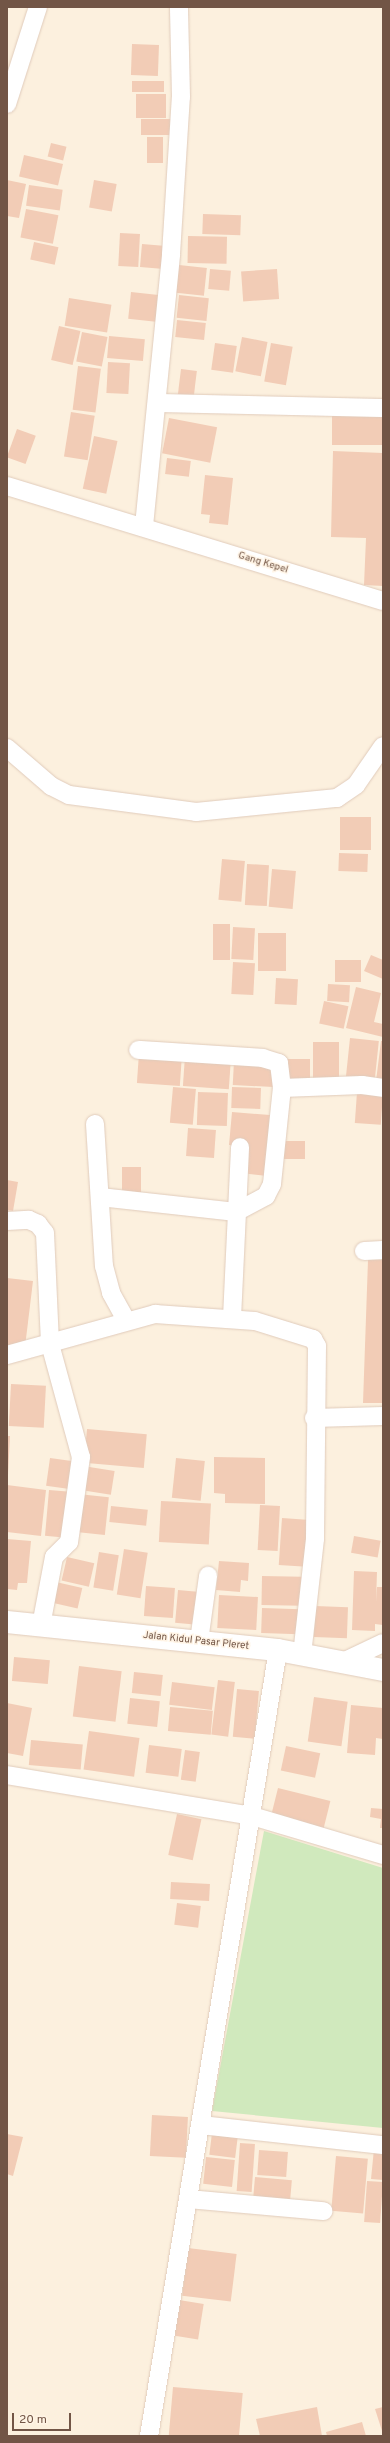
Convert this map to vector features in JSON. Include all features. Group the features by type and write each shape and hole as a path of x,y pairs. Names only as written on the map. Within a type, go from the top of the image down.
{"street":[{"path":"7,104 11,78 38,7"},
{"path":"144,526 157,403 181,97 180,7"},
{"path":"157,403 383,408"},
{"name":"Gang Kepel","path":"7,486 144,526 383,601"},
{"path":"7,748 51,786 69,795 196,812 337,798 356,785 383,746"},
{"path":"100,1197 236,1212 266,1196 272,1184 282,1088 281,1068 274,1060 138,1050"},
{"path":"282,1088 362,1085 383,1088"},
{"path":"95,1124 104,1266 111,1293 126,1320"},
{"path":"232,1318 240,1147"},
{"path":"7,1221 29,1220 38,1224 45,1233 50,1344 81,1457 70,1542 54,1557 41,1626"},
{"path":"364,1251 383,1250"},
{"path":"7,1355 50,1344 126,1320 155,1314 232,1318 255,1321 313,1340 317,1346 314,1418 315,1539 302,1654"},
{"path":"314,1418 383,1416"},
{"path":"199,1641 208,1576"},
{"name":"Jalan Kidul Pasar Pleret","path":"7,1622 278,1650 345,1661 383,1670"},
{"path":"345,1661 383,1643"},
{"path":"149,2436 252,1816 278,1650"},
{"path":"7,1775 252,1816 383,1855"},
{"path":"200,2125 383,2145"},
{"path":"188,2199 323,2211"}],"green space":[{"path":"264,1831 383,1868 383,2128 212,2111"}],"building":[{"path":"132,44 159,45 158,76 131,75"},
{"path":"132,81 164,81 164,92 132,92"},
{"path":"136,94 166,94 166,118 136,118"},
{"path":"141,119 171,119 171,135 141,135"},
{"path":"147,137 163,137 163,163 147,163"},
{"path":"51,143 67,147 63,160 48,157"},
{"path":"24,155 63,164 58,185 19,176"},
{"path":"7,180 26,184 19,218 7,216"},
{"path":"94,180 117,184 112,212 89,208"},
{"path":"29,185 63,190 60,211 26,206"},
{"path":"26,209 58,215 53,244 20,237"},
{"path":"203,214 241,215 240,235 202,234"},
{"path":"120,233 140,234 138,267 118,266"},
{"path":"188,236 227,237 227,264 188,263"},
{"path":"34,242 58,247 55,265 30,260"},
{"path":"142,244 166,246 164,269 140,267"},
{"path":"179,265 207,268 204,296 176,293"},
{"path":"210,269 231,271 229,291 208,289"},
{"path":"277,269 279,299 243,301 241,272"},
{"path":"131,292 161,295 158,322 128,319"},
{"path":"179,295 209,298 206,321 177,318"},
{"path":"69,298 111,305 107,332 65,326"},
{"path":"177,320 206,323 204,340 175,337"},
{"path":"59,326 80,331 73,365 51,360"},
{"path":"82,332 108,337 102,366 76,361"},
{"path":"109,336 145,339 143,361 107,358"},
{"path":"242,337 268,342 261,376 235,371"},
{"path":"215,343 237,346 233,373 211,370"},
{"path":"271,343 293,347 286,385 264,381"},
{"path":"108,362 130,363 128,394 106,393"},
{"path":"78,366 101,369 95,412 73,410"},
{"path":"181,369 197,371 193,400 177,398"},
{"path":"71,412 95,416 88,460 64,456"},
{"path":"332,413 383,413 383,445 332,445"},
{"path":"169,418 217,427 210,463 162,453"},
{"path":"17,429 36,436 26,464 7,457"},
{"path":"94,436 117,441 106,494 83,489"},
{"path":"333,451 383,453 383,586 364,585 366,538 331,537"},
{"path":"167,458 191,461 189,477 165,474"},
{"path":"205,475 233,478 228,525 209,523 210,515 201,514"},
{"path":"340,817 371,817 371,850 340,850"},
{"path":"339,853 368,854 367,872 338,871"},
{"path":"222,859 245,861 241,902 218,900"},
{"path":"247,864 269,865 267,906 245,905"},
{"path":"272,869 296,871 293,909 269,907"},
{"path":"213,924 230,924 230,960 213,960"},
{"path":"233,927 255,928 253,960 231,959"},
{"path":"258,933 286,933 286,971 258,971"},
{"path":"371,955 383,960 383,979 364,971"},
{"path":"335,960 361,960 361,982 335,982"},
{"path":"233,962 255,963 253,995 231,994"},
{"path":"276,978 298,979 297,1005 275,1004"},
{"path":"328,984 350,985 349,1002 327,1001"},
{"path":"356,987 381,993 374,1022 383,1024 383,1037 346,1028"},
{"path":"324,1001 348,1006 344,1029 319,1023"},
{"path":"350,1038 379,1041 375,1080 346,1077"},
{"path":"381,1041 383,1041 383,1082 376,1081"},
{"path":"313,1042 339,1042 339,1080 313,1080"},
{"path":"139,1053 182,1056 180,1086 137,1083"},
{"path":"185,1056 231,1059 229,1089 183,1086"},
{"path":"286,1059 310,1059 310,1082 286,1082"},
{"path":"234,1061 275,1063 274,1087 233,1085"},
{"path":"173,1087 196,1089 193,1125 170,1123"},
{"path":"232,1087 261,1088 260,1109 231,1108"},
{"path":"198,1092 228,1093 227,1126 197,1125"},
{"path":"357,1092 383,1094 381,1125 355,1123"},
{"path":"232,1112 270,1115 267,1176 241,1173 243,1147 229,1145"},
{"path":"188,1128 216,1130 214,1158 186,1156"},
{"path":"278,1141 305,1141 305,1159 278,1159"},
{"path":"122,1167 141,1167 141,1192 122,1192"},
{"path":"7,1180 18,1182 13,1211 7,1210"},
{"path":"368,1260 383,1260 383,1403 363,1403"},
{"path":"7,1278 33,1281 25,1347 7,1345"},
{"path":"11,1384 46,1386 44,1428 9,1426"},
{"path":"87,1429 147,1434 144,1468 84,1463"},
{"path":"7,1436 10,1436 8,1475 7,1475"},
{"path":"214,1457 265,1458 265,1504 225,1503 225,1494 214,1493"},
{"path":"50,1458 79,1462 75,1490 46,1486"},
{"path":"176,1458 205,1461 201,1501 172,1498"},
{"path":"83,1466 115,1471 111,1495 79,1490"},
{"path":"7,1485 46,1490 41,1536 7,1532"},
{"path":"49,1490 73,1492 69,1538 45,1536"},
{"path":"78,1494 109,1497 105,1535 74,1532"},
{"path":"161,1501 211,1504 209,1545 159,1542"},
{"path":"260,1505 280,1506 278,1551 258,1550"},
{"path":"111,1506 148,1510 146,1526 109,1522"},
{"path":"282,1518 310,1520 307,1567 279,1565"},
{"path":"354,1536 381,1541 378,1557 351,1553"},
{"path":"7,1539 31,1541 27,1583 18,1583 17,1590 7,1589"},
{"path":"124,1549 148,1553 141,1598 117,1594"},
{"path":"99,1552 119,1555 113,1591 93,1588"},
{"path":"67,1557 94,1563 89,1587 62,1580"},
{"path":"219,1561 249,1563 248,1581 241,1580 240,1592 216,1590"},
{"path":"354,1571 377,1572 376,1602 377,1587 383,1587 383,1625 375,1624 375,1631 352,1630"},
{"path":"262,1576 302,1577 301,1606 261,1605"},
{"path":"56,1582 82,1588 78,1609 51,1602"},
{"path":"146,1586 175,1588 173,1618 144,1616"},
{"path":"178,1590 200,1592 197,1625 175,1623"},
{"path":"219,1595 258,1597 256,1630 217,1628"},
{"path":"315,1606 348,1607 347,1638 314,1637"},
{"path":"262,1608 300,1609 299,1634 261,1633"},
{"path":"14,1657 50,1660 48,1684 12,1681"},
{"path":"79,1666 122,1671 115,1722 73,1717"},
{"path":"134,1672 163,1675 161,1696 132,1693"},
{"path":"218,1680 235,1682 228,1737 211,1735"},
{"path":"172,1682 215,1687 212,1710 169,1705"},
{"path":"237,1689 259,1691 255,1739 233,1737"},
{"path":"314,1697 348,1702 341,1746 308,1742"},
{"path":"130,1698 160,1701 157,1727 127,1724"},
{"path":"7,1703 32,1708 23,1756 7,1753"},
{"path":"351,1705 383,1708 383,1739 376,1738 375,1755 347,1753"},
{"path":"170,1707 213,1711 211,1735 168,1731"},
{"path":"89,1731 140,1738 134,1777 84,1770"},
{"path":"31,1740 83,1745 81,1769 29,1765"},
{"path":"149,1745 182,1749 178,1777 146,1773"},
{"path":"286,1746 320,1753 315,1778 281,1770"},
{"path":"185,1750 200,1752 196,1782 181,1780"},
{"path":"278,1788 330,1801 323,1831 271,1818"},
{"path":"371,1808 383,1809 383,1828 380,1828 381,1819 370,1817"},
{"path":"177,1814 201,1819 193,1860 168,1855"},
{"path":"171,1882 210,1884 209,1901 170,1899"},
{"path":"177,1903 201,1906 198,1928 174,1925"},
{"path":"152,2115 188,2117 186,2158 150,2156"},
{"path":"212,2133 238,2136 235,2158 209,2155"},
{"path":"7,2134 23,2137 13,2176 7,2174"},
{"path":"240,2143 255,2144 252,2192 237,2191"},
{"path":"374,2149 383,2150 383,2180 371,2179"},
{"path":"259,2150 288,2152 286,2177 257,2175"},
{"path":"336,2156 368,2159 363,2214 331,2211"},
{"path":"206,2157 235,2160 232,2187 203,2184"},
{"path":"255,2177 292,2180 290,2204 253,2201"},
{"path":"367,2181 383,2182 380,2223 364,2222"},
{"path":"188,2248 237,2254 231,2302 182,2296"},
{"path":"179,2300 204,2304 198,2339 173,2336"},
{"path":"173,2387 243,2393 239,2436 169,2436"},
{"path":"317,2407 322,2436 260,2436 256,2419"},
{"path":"383,2407 383,2434 375,2409"},
{"path":"362,2422 366,2436 327,2436 326,2432"}]}
